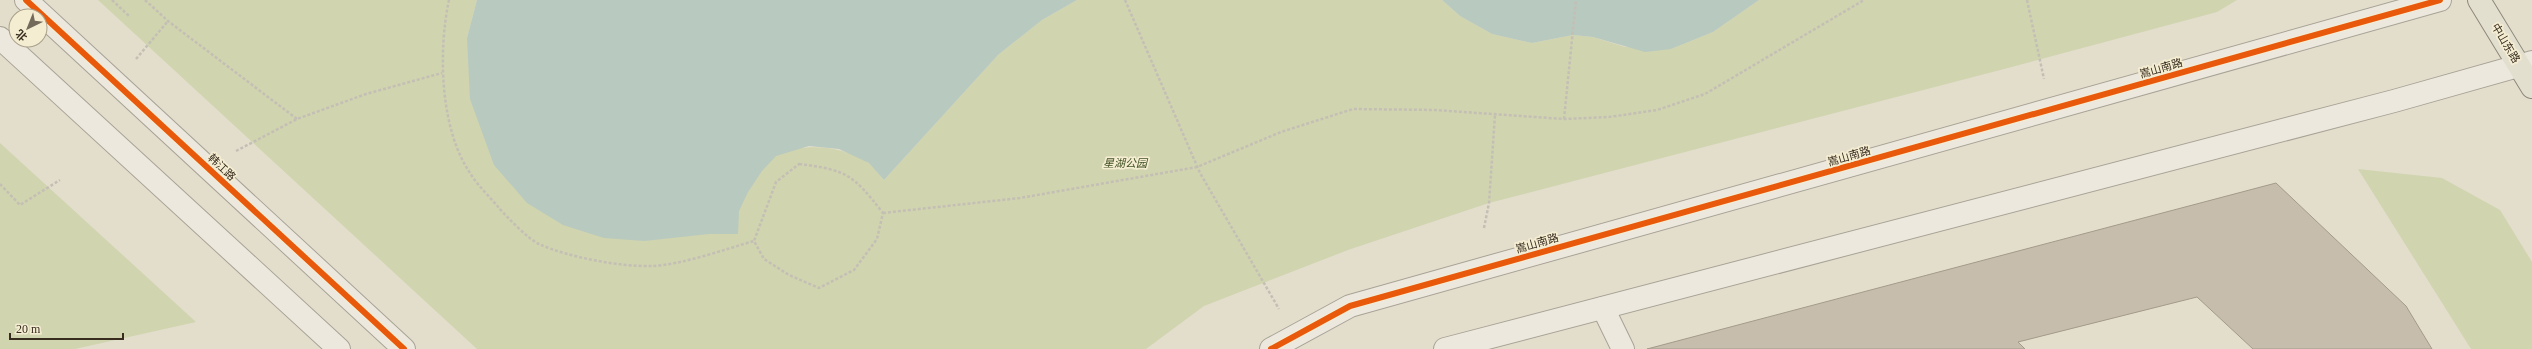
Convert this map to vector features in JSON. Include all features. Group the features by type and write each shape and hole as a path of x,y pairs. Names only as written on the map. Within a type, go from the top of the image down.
{"main road":[{"name":"中山东路","path":"2480,0 2526,64 2532,87"}],"street":[{"name":"韩江路","path":"26,0 404,349"},
{"name":"嵩山南路","path":"1271,349 1350,306 2440,0"},
{"path":"0,38 339,349"},
{"path":"1445,349 2526,64"},
{"path":"1603,308 1623,349"}],"path":[{"path":"112,0 129,16"},
{"path":"145,0 168,21 297,119"},
{"path":"449,0 443,27 442,74 456,142 470,173 505,215 538,244 594,260 652,266 707,254 754,240"},
{"path":"1125,0 1197,167 1276,302 1292,338"},
{"path":"1564,119 1576,0"},
{"path":"883,213 1020,198 1197,167 1281,132 1353,109 1435,110 1564,119 1609,117 1657,110 1705,94 1864,0"},
{"path":"2027,0 2044,79"},
{"path":"135,60 168,21"},
{"path":"233,152 297,119 366,94 442,74"},
{"path":"1484,228 1489,202 1495,115"},
{"path":"799,164 829,168 856,180 883,213 877,239 854,270 820,288 789,275 764,259 754,240 776,182 799,164"},
{"path":"0,184 20,206 60,180"}],"green space":[{"name":"星湖公园","path":"98,0 477,0 467,38 709,234 737,234 738,213 750,188 766,164 777,155 800,148 811,147 835,149 846,152 868,162 884,180 998,55 1042,20 1077,0 1442,0 1460,16 1492,34 1532,43 1573,35 1593,37 1625,47 1671,49 1713,32 1759,0 2237,0 2217,12 1489,203 1348,250 1204,306 1146,349 477,349"},
{"path":"0,143 196,322 75,349 0,349"},
{"path":"2358,169 2442,178 2500,210 2532,262 2532,349 2471,349"}],"shaded area":[{"path":"477,0 1077,0 1042,20 998,55 884,180 869,163 839,149 809,146 776,156 762,171 748,192 739,211 738,234 709,234 644,241 604,238 563,225 527,203 494,165 470,99 467,38"},
{"path":"1442,0 1759,0 1713,32 1671,49 1645,52 1593,37 1573,35 1532,43 1492,34 1460,16"}],"building":[{"path":"2276,183 2406,306 2432,349 2253,349 2197,297 2018,342 2025,349 1647,349"}],"cycle path":[{"path":"26,0 404,349"},
{"path":"1271,349 1350,306 2440,0"}]}
